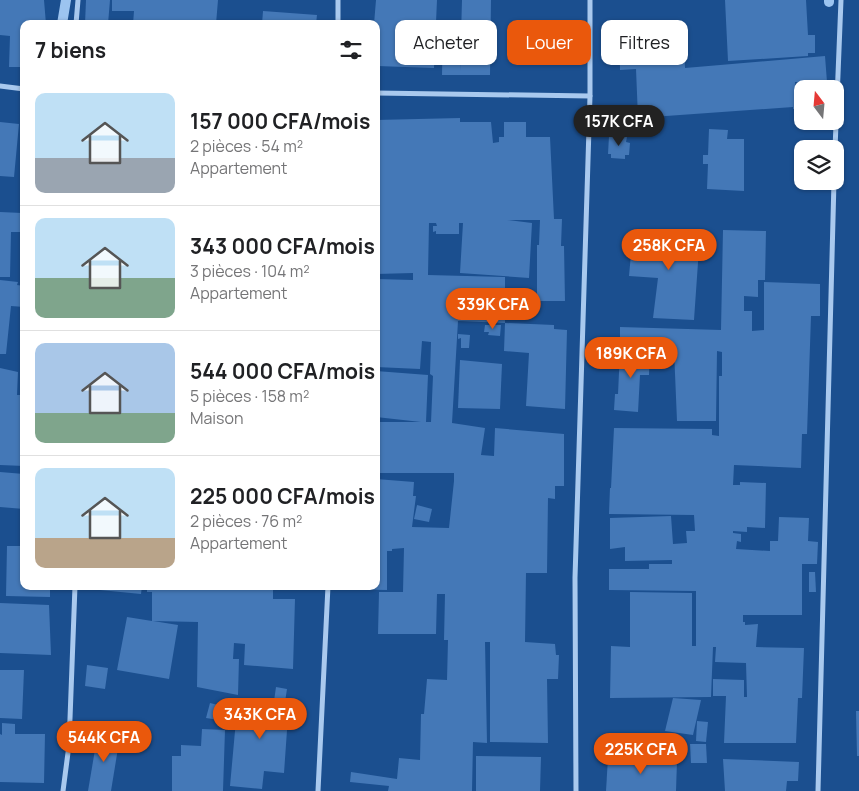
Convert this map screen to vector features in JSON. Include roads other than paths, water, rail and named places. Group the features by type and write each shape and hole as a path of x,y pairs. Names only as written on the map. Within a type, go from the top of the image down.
{"street":[{"path":"76,20 78,0"},
{"path":"338,0 338,20"},
{"path":"576,791 575,578 590,96 590,0"},
{"path":"835,140 841,0"},
{"path":"0,86 20,88"},
{"path":"380,93 590,96"},
{"path":"818,791 834,190"},
{"path":"63,791 69,745 75,590"},
{"path":"318,791 328,590"}],"waterway":[{"path":"63,20 66,0"}]}
